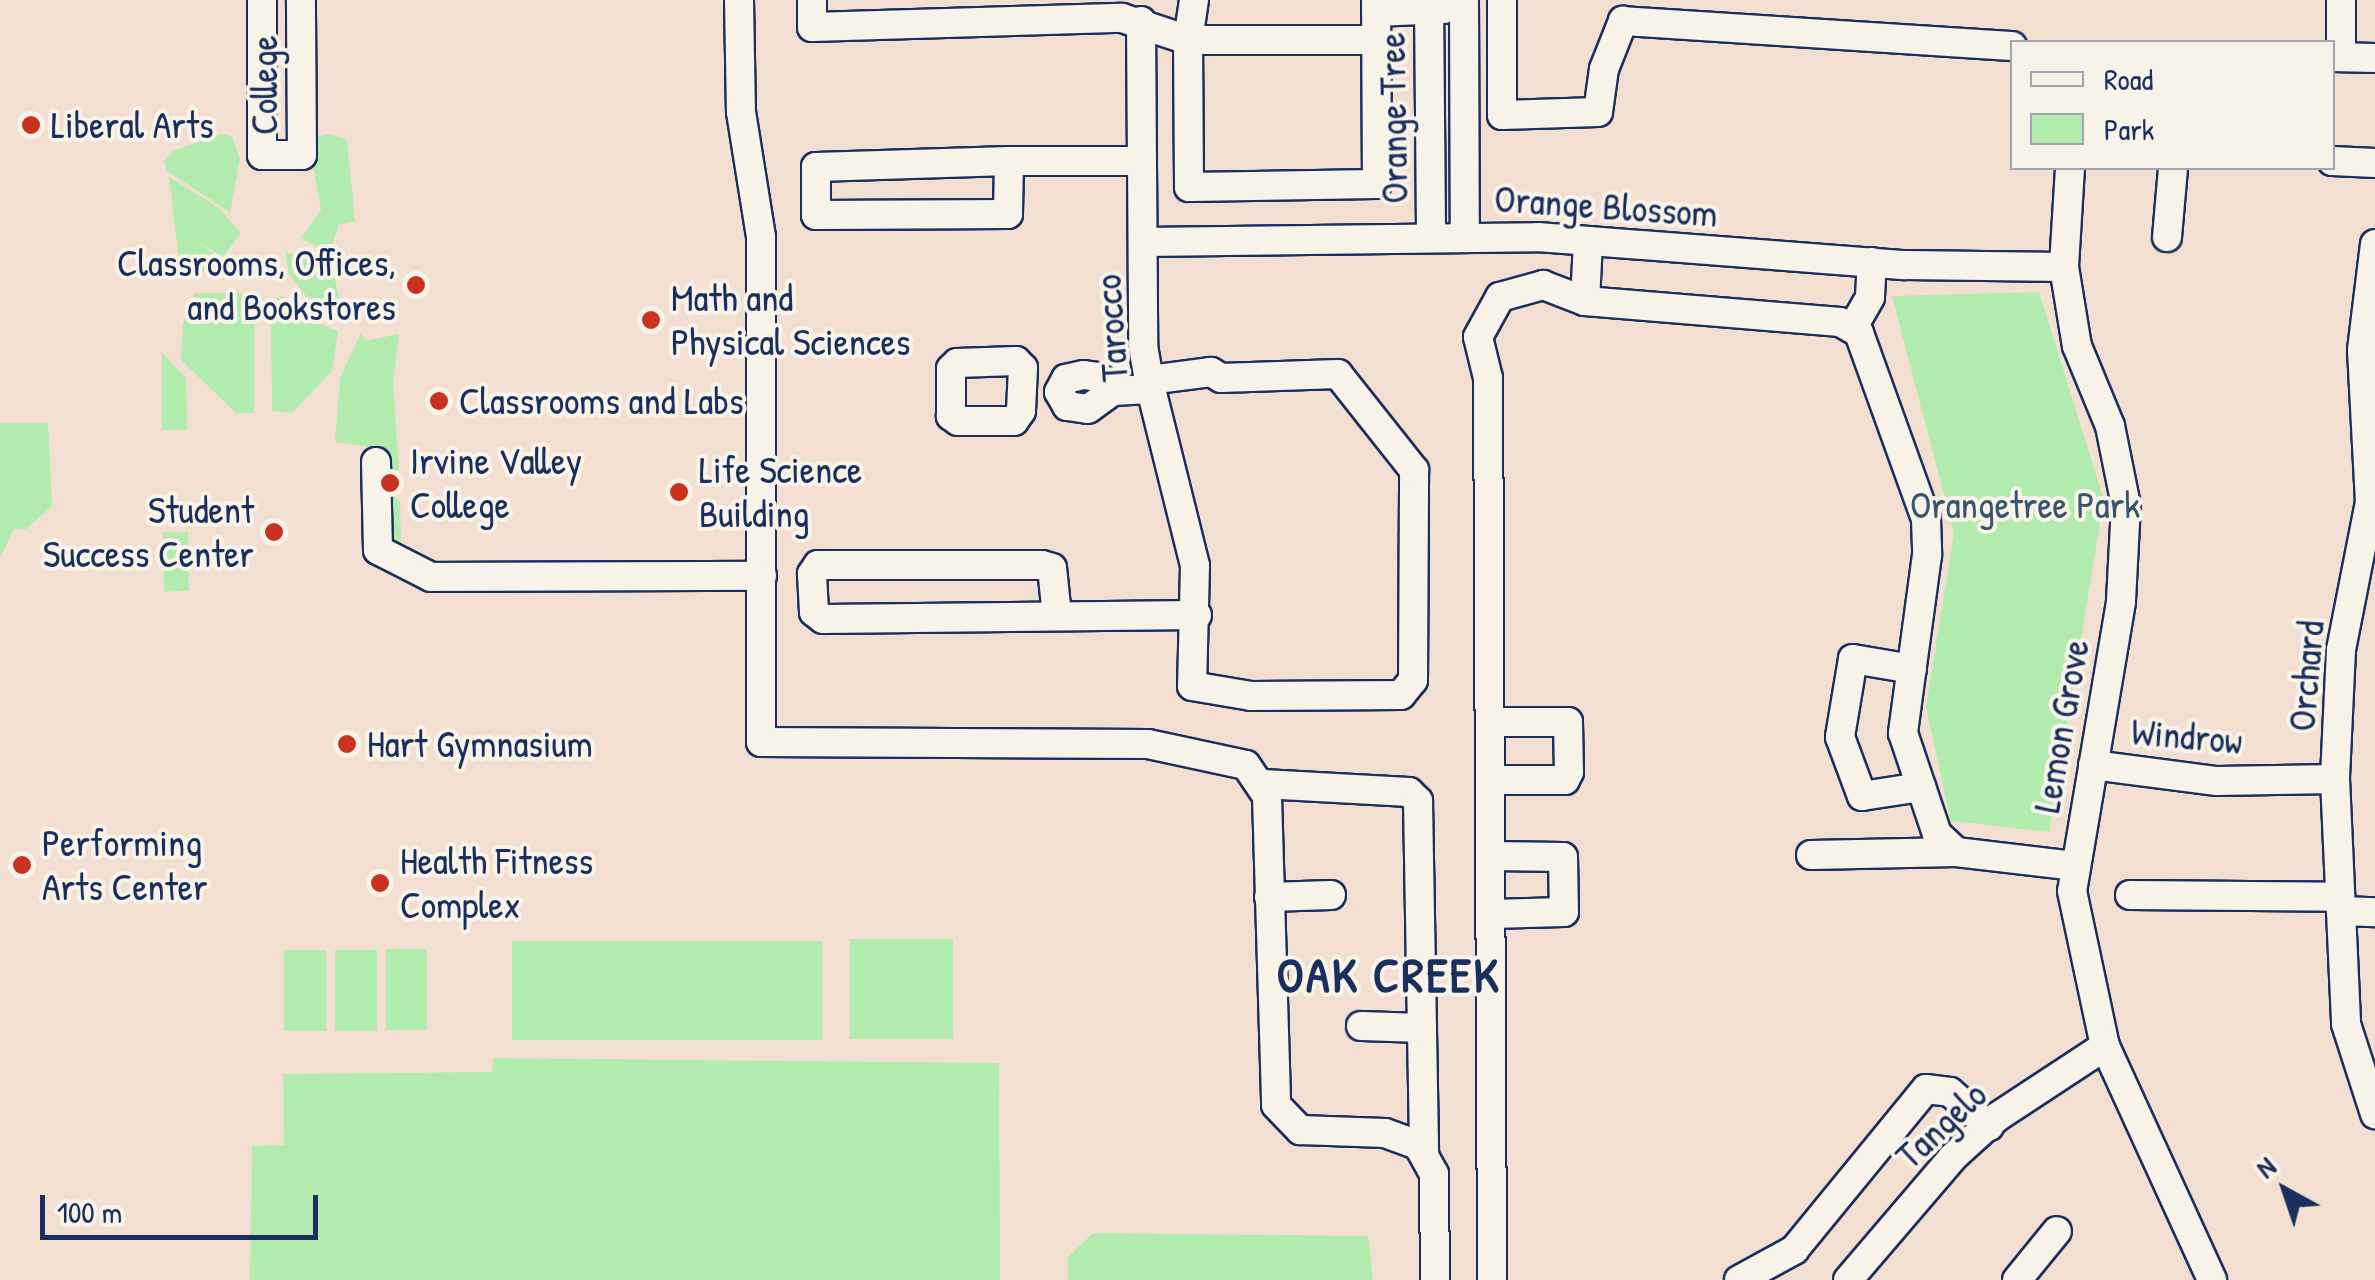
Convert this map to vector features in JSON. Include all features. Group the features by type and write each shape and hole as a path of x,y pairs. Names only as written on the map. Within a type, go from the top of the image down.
{"street":[{"name":"College","path":"262,0 262,155 302,155 301,0"},
{"path":"739,0 741,112 761,236 761,742 1148,744 1222,755 1246,764 1263,784 1269,897 1270,1090 1276,1106 1300,1130 1404,1136 1424,1152"},
{"path":"812,0 812,28 1121,13 1188,40 1376,40"},
{"path":"1194,0 1188,40 1189,186 1377,184 1376,6 1437,3"},
{"name":"Orange Tree","path":"1464,0 1465,235"},
{"path":"1502,0 1502,115 1598,112 1604,69 1623,21 1684,12 2010,46"},
{"path":"2341,0 2337,57 2375,58"},
{"name":"Orange Tree","path":"1431,236 1437,3"},
{"name":"Tarocco","path":"1121,13 1139,161 1144,242 1142,346 1151,388 1195,566 1197,615 1192,677 1251,696 1261,692 1401,695 1414,680 1414,470 1338,374 1221,378 1212,389 1151,388"},
{"path":"1009,161 1008,214 816,215 816,167 1009,161 1139,161"},
{"path":"2335,161 2375,163"},
{"name":"Lemon Grove","path":"2070,170 2064,267 2077,346 2110,426 2126,505 2120,602 2072,890 2105,1046 2212,1280"},
{"path":"2167,237 2173,170"},
{"name":"Orange Blossom","path":"1144,242 1465,235 1872,262 2064,267"},
{"path":"1585,301 1588,241"},
{"name":"Orchard","path":"2374,248 2362,350 2370,502 2342,650 2335,779 2346,1024 2375,1114"},
{"path":"1852,327 1870,297 1872,262"},
{"path":"1492,1280 1488,378 1478,337 1488,309 1514,289 1549,286 1585,301 1852,327 1867,346 1926,519 1903,733 1941,842 1956,852"},
{"path":"1022,394 1059,392 1066,379 1084,374 1098,376 1112,391 1151,388"},
{"path":"376,462 378,550 431,577 762,576"},
{"path":"1057,616 1052,568 1042,565 818,565 812,574 814,612 822,619 1197,615"},
{"path":"1912,669 1852,659 1840,737 1862,796 1921,788"},
{"path":"1490,722 1568,722 1570,772 1564,780 1490,780"},
{"name":"Windrow","path":"2093,765 2217,781 2335,779"},
{"path":"1263,784 1409,792 1418,801 1424,1152 1434,1174 1435,1280"},
{"path":"1811,854 1956,852 2076,866"},
{"path":"1490,856 1563,857 1564,912 1491,914"},
{"path":"2130,895 2341,904 2375,912"},
{"path":"1269,897 1331,896"},
{"path":"1361,1026 1422,1028"},
{"name":"Tangelo","path":"1856,1278 1953,1157 1989,1126 2105,1046"},
{"path":"1738,1280 1794,1250 1926,1089 1950,1092 1989,1126"},
{"path":"2016,1280 2057,1232"}],"green space":[{"path":"221,134 232,136 240,159 230,212 167,171 164,161 173,151"},
{"path":"330,134 347,140 355,221 339,224 329,254 301,238 321,210 312,159 318,137"},
{"path":"169,177 219,208 241,233 223,257 198,242 222,260 214,269 181,276"},
{"path":"285,252 332,268 344,317 306,296 289,274"},
{"name":"Orangetree Park","path":"2039,292 2104,500 2049,832 1951,821 1926,707 1954,533 1892,296"},
{"path":"195,293 241,293 254,304 254,413 236,413 181,360 183,324"},
{"path":"282,295 307,319 338,331 332,371 292,413 272,411 271,303"},
{"path":"361,333 365,341 399,334 393,382 399,470 392,474 397,479 390,493 400,502 401,548 386,542 385,449 335,442 340,378"},
{"path":"162,353 186,378 187,430 162,430"},
{"path":"0,423 48,423 52,506 26,529 14,529 0,558"},
{"path":"163,532 188,532 189,591 164,591"},
{"path":"850,939 953,939 953,1039 850,1039"},
{"path":"512,941 822,941 822,1040 512,1040"},
{"path":"386,949 427,949 427,1030 386,1030"},
{"path":"284,950 326,950 326,1031 284,1031"},
{"path":"335,950 377,950 377,1031 335,1031"},
{"path":"493,1058 999,1063 1000,1280 250,1280 252,1146 284,1145 283,1074 492,1072"},
{"path":"1093,1233 1368,1236 1373,1280 1068,1280 1068,1257"}],"place":[{"name":"Liberal Arts","path":"31,125"},
{"name":"Classrooms, Offices, and Bookstores","path":"416,285"},
{"name":"Math and Physical Sciences","path":"651,320"},
{"name":"Classrooms and Labs","path":"439,401"},
{"name":"Irvine Valley College","path":"390,483"},
{"name":"Life Science Building","path":"679,492"},
{"name":"Student Success Center","path":"274,532"},
{"name":"Hart Gymnasium","path":"347,744"},
{"name":"Performing Arts Center","path":"22,865"},
{"name":"Health Fitness Complex","path":"380,883"}],"district":[{"name":"OAK CREEK","path":"1389,975"}]}
